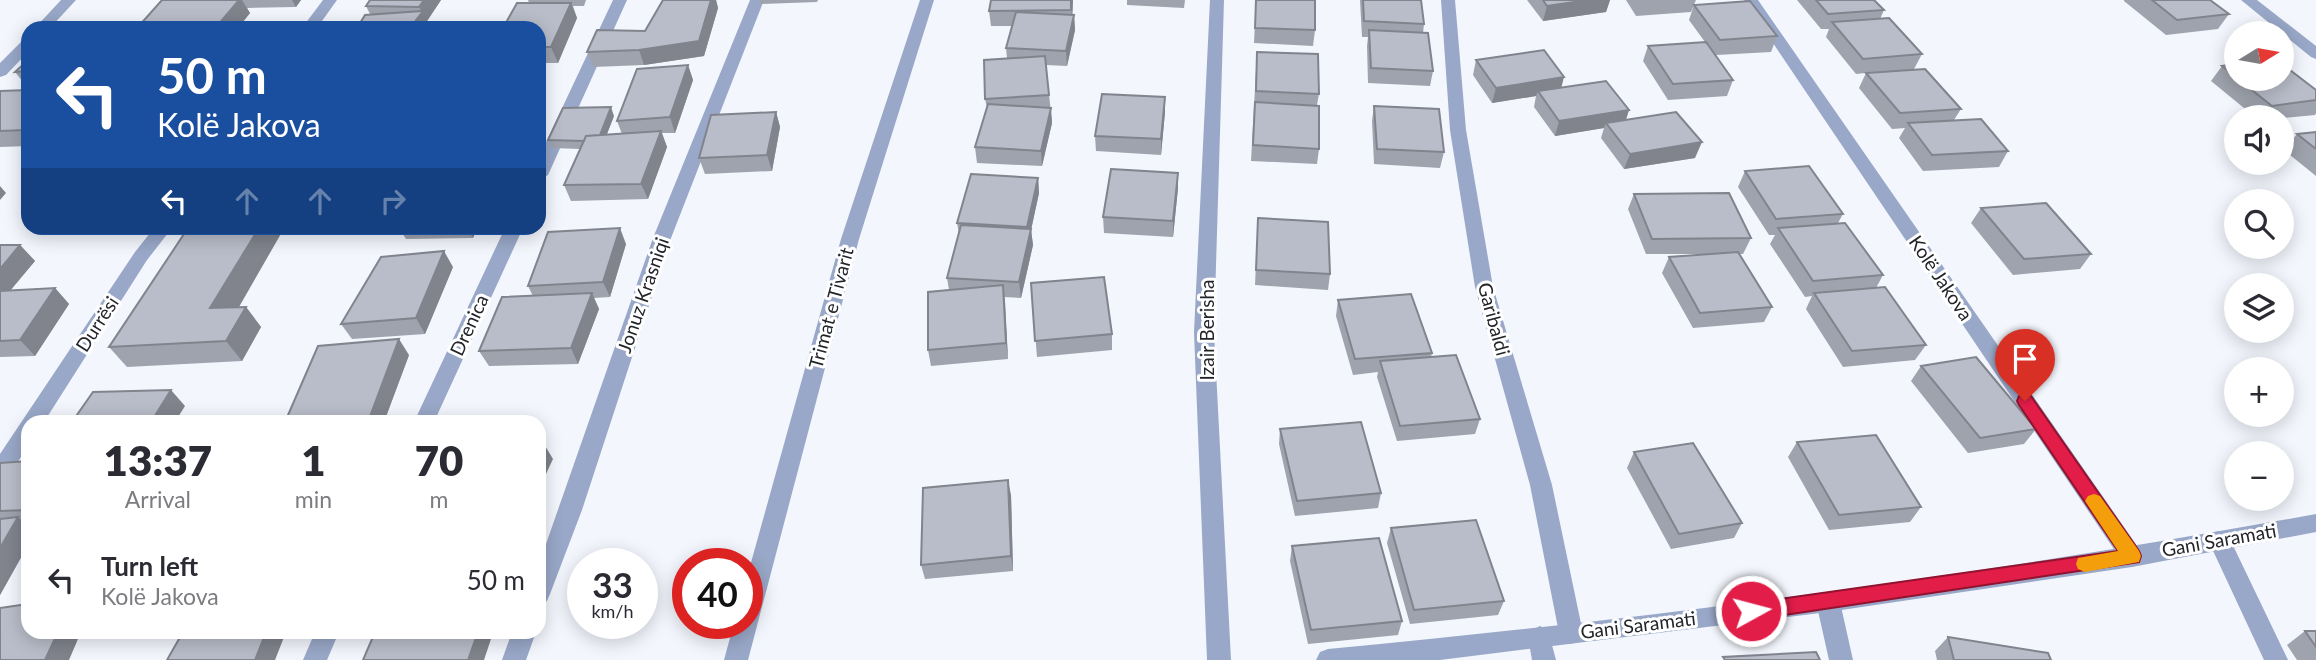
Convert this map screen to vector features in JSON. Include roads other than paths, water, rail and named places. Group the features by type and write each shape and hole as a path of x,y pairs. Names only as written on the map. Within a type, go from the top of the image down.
{"street":[{"path":"49,21 69,0"},
{"path":"314,21 330,0"},
{"path":"546,159 620,0"},
{"name":"Jonuz Krasniqi","path":"546,576 571,510 662,238 757,0"},
{"name":"Trimat e Tivarit","path":"763,562 850,239 927,0"},
{"name":"Izair Berisha","path":"1217,0 1205,332 1219,660"},
{"name":"Garibaldi","path":"1448,0 1458,130 1484,287 1541,485 1571,633"},
{"name":"Kolë Jakova","path":"1751,0 2132,556"},
{"path":"2248,0 2316,54"},
{"path":"0,72 21,50"},
{"name":"Durrësi","path":"38,415 158,235"},
{"name":"Drenica","path":"427,415 511,235"},
{"path":"0,471 21,440"},
{"name":"Gani Saramati","path":"1328,660 1542,648 1571,633 1828,602 2132,556 2316,523"},
{"path":"2219,540 2276,660"},
{"path":"1828,602 1842,660"},
{"path":"315,660 324,639"},
{"path":"514,660 522,639"},
{"name":"Trimat e Tivarit","path":"736,660 742,639"}]}
